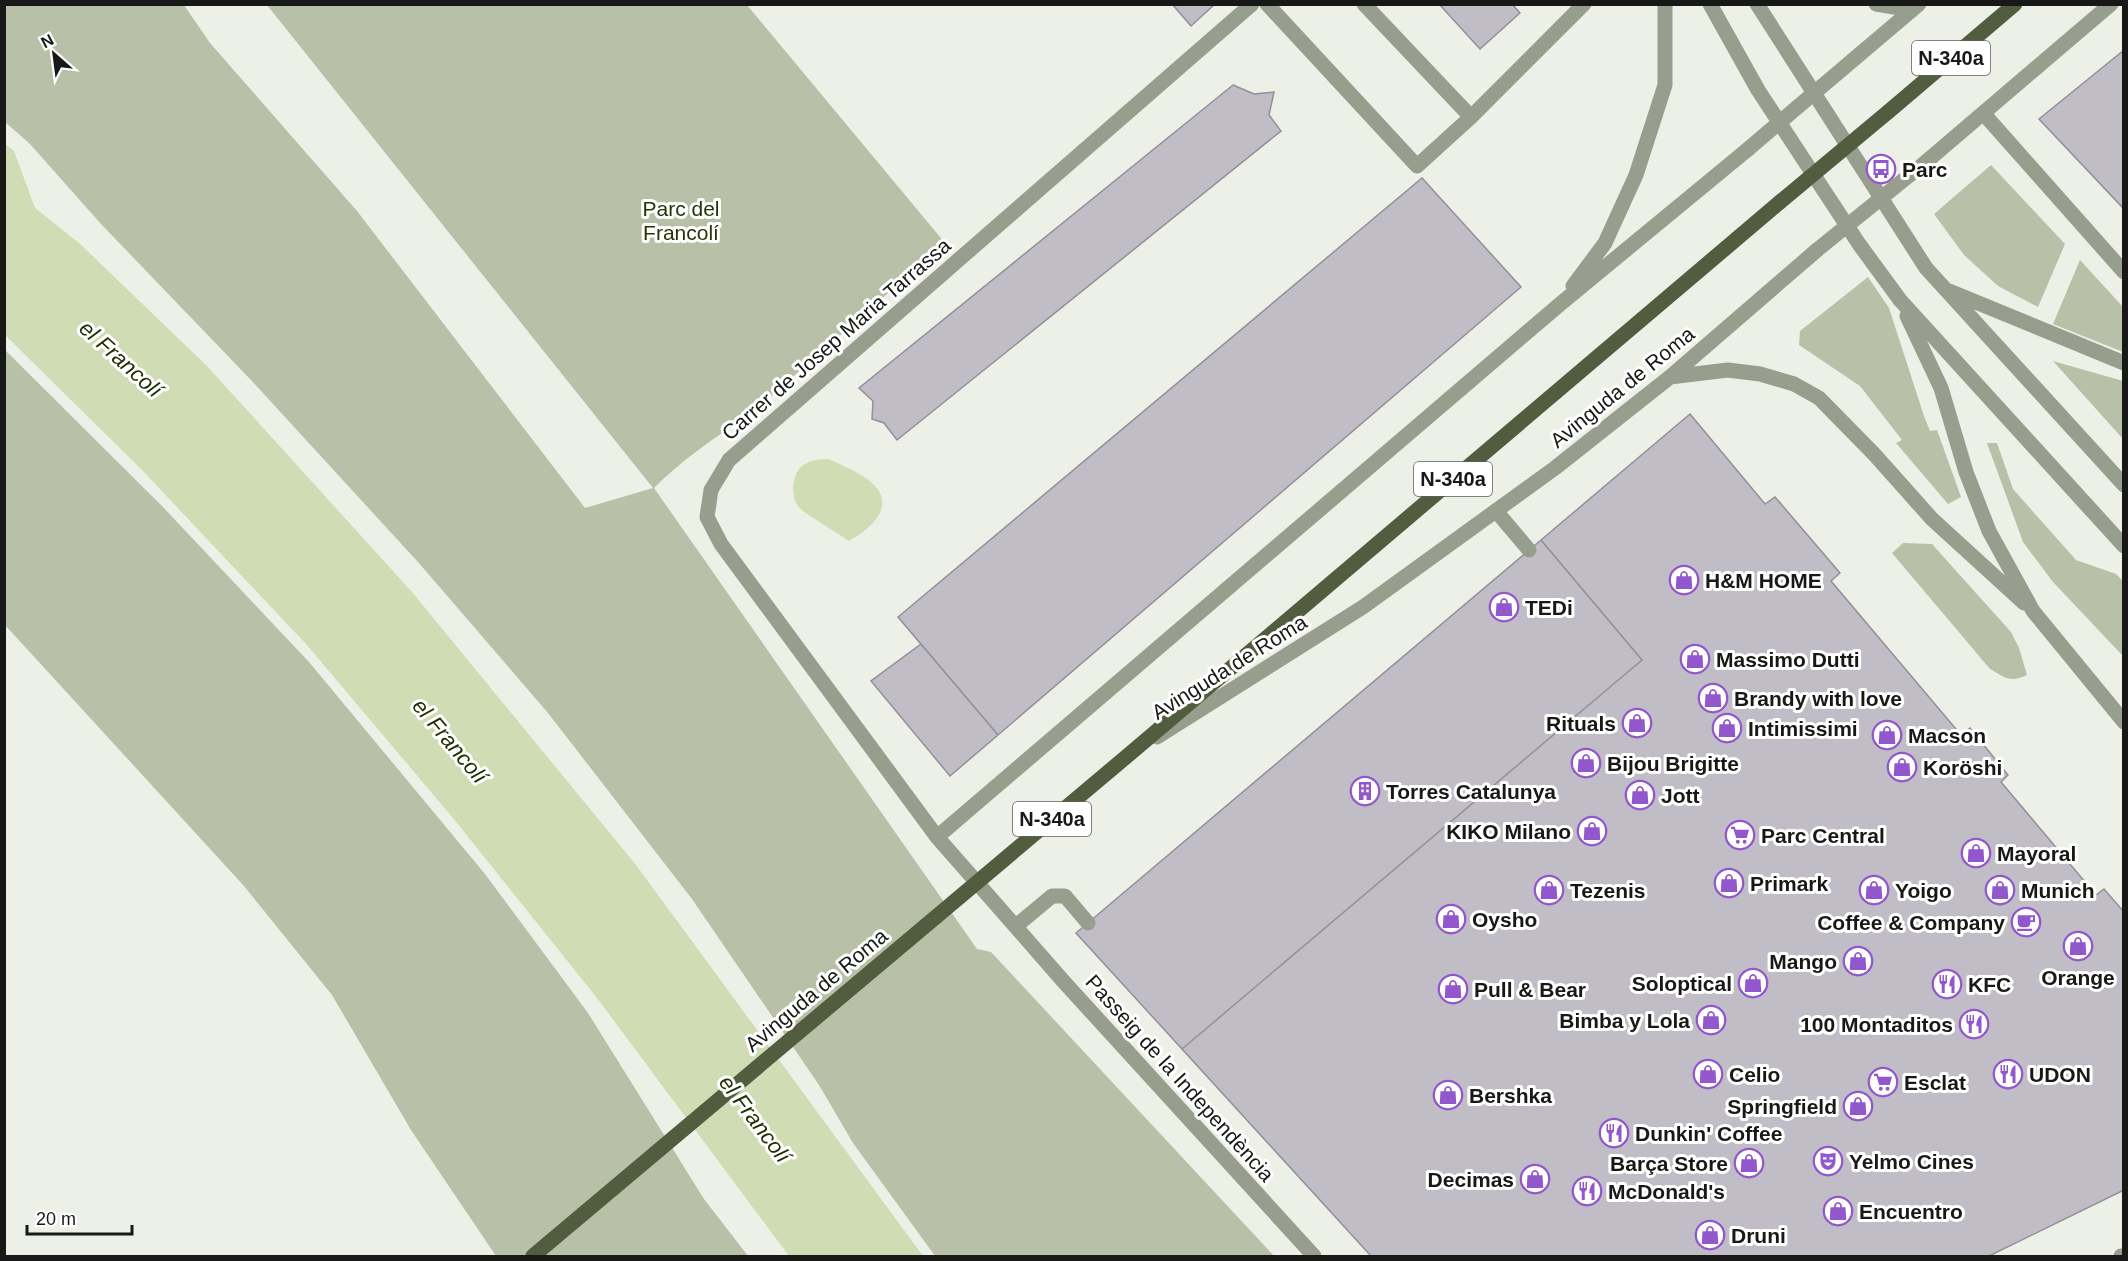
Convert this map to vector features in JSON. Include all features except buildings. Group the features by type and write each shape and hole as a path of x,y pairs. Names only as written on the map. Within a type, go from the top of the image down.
{"main road":[{"name":"Avinguda de Roma","path":"533,1257 2015,4"}],"street":[{"name":"Carrer de Josep Maria Tarrassa","path":"977,882 937,837 720,544 707,517 711,490 729,460 1252,4"},
{"path":"1267,4 1417,166 1471,117 1584,4"},
{"path":"1364,4 1471,117"},
{"path":"1559,305 1605,243 1636,175 1665,84 1665,4"},
{"path":"1710,4 1758,90 1859,244 1900,300 2124,546"},
{"path":"1757,4 1920,258 1943,288 2124,485"},
{"path":"1876,4 1915,7"},
{"name":"Avinguda de Roma","path":"1126,756 1363,607 1555,468 1670,378 1817,250 2111,4"},
{"path":"937,837 1559,305 1747,150 1915,7"},
{"path":"1983,113 2124,272"},
{"path":"1943,288 2124,363"},
{"path":"1900,300 1941,388 1966,472 1989,531 2033,611"},
{"path":"1670,378 1728,370 1760,374 1794,384 1819,398 1874,454 1932,519 2033,611 2124,722"},
{"path":"1496,511 1529,550"},
{"name":"Passeig de la Independència","path":"977,882 1079,999 1314,1257"},
{"path":"1016,926 1052,896 1065,896 1088,923"}],"green space":[{"name":"Parc del Francolí","path":"5,5 184,5 210,43 357,211 585,508 653,488 267,5 747,5 945,243 746,418 698,450 654,488 977,949 991,952 1274,1256 935,1256 853,1143 819,1085 692,899 548,713 418,562 250,379 101,224 30,144 5,122"},
{"path":"1991,165 2065,244 2038,307 1998,286 1964,255 1934,214"},
{"path":"2080,260 2123,307 2123,352 2053,324"},
{"path":"1868,277 1889,308 1924,416 1930,431 1937,430 1961,497 1948,504 1896,443 1902,440 1860,386 1799,345 1800,331"},
{"path":"4,349 161,505 309,662 485,874 588,1013 704,1199 748,1256 496,1256 411,1130 332,995 244,886 5,625"},
{"path":"2053,361 2123,381 2123,439"},
{"path":"1987,443 1997,443 2013,489 2076,560 2116,574 2123,581 2123,656 2053,582 2023,542"},
{"path":"1903,543 1932,544 2011,632 2019,648 2027,675 2012,679 1990,669 1892,553"}],"water":[{"name":"el Francolí","path":"4,143 14,151 35,208 79,243 207,366 412,592 636,865 923,1256 789,1256 597,998 453,818 306,644 141,469 5,335"},
{"path":"829,459 869,480 880,493 882,501 878,517 865,531 849,541 801,509 795,502 794,480 802,466 811,461"}],"place":[{"name":"Parc","path":"1881,169"},
{"name":"H&M HOME","path":"1684,580"},
{"name":"TEDi","path":"1504,607"},
{"name":"Massimo Dutti","path":"1695,659"},
{"name":"Brandy with love","path":"1713,698"},
{"name":"Rituals","path":"1637,723"},
{"name":"Intimissimi","path":"1727,728"},
{"name":"Macson","path":"1887,735"},
{"name":"Bijou Brigitte","path":"1586,763"},
{"name":"Koröshi","path":"1902,767"},
{"name":"Torres Catalunya","path":"1365,791"},
{"name":"Jott","path":"1640,795"},
{"name":"KIKO Milano","path":"1592,831"},
{"name":"Parc Central","path":"1740,835"},
{"name":"Mayoral","path":"1976,853"},
{"name":"Primark","path":"1729,883"},
{"name":"Tezenis","path":"1549,890"},
{"name":"Yoigo","path":"1874,890"},
{"name":"Munich","path":"2000,890"},
{"name":"Oysho","path":"1451,919"},
{"name":"Coffee & Company","path":"2026,922"},
{"name":"Orange","path":"2078,946"},
{"name":"Mango","path":"1858,961"},
{"name":"Soloptical","path":"1753,983"},
{"name":"KFC","path":"1947,984"},
{"name":"Pull & Bear","path":"1453,989"},
{"name":"Bimba y Lola","path":"1711,1020"},
{"name":"100 Montaditos","path":"1974,1024"},
{"name":"Celio","path":"1708,1074"},
{"name":"UDON","path":"2008,1074"},
{"name":"Esclat","path":"1883,1082"},
{"name":"Bershka","path":"1448,1095"},
{"name":"Springfield","path":"1858,1106"},
{"name":"Dunkin' Coffee","path":"1614,1133"},
{"name":"Yelmo Cines","path":"1828,1161"},
{"name":"Barça Store","path":"1749,1163"},
{"name":"Decimas","path":"1535,1179"},
{"name":"McDonald's","path":"1587,1191"},
{"name":"Encuentro","path":"1838,1211"},
{"name":"Druni","path":"1710,1235"}]}
